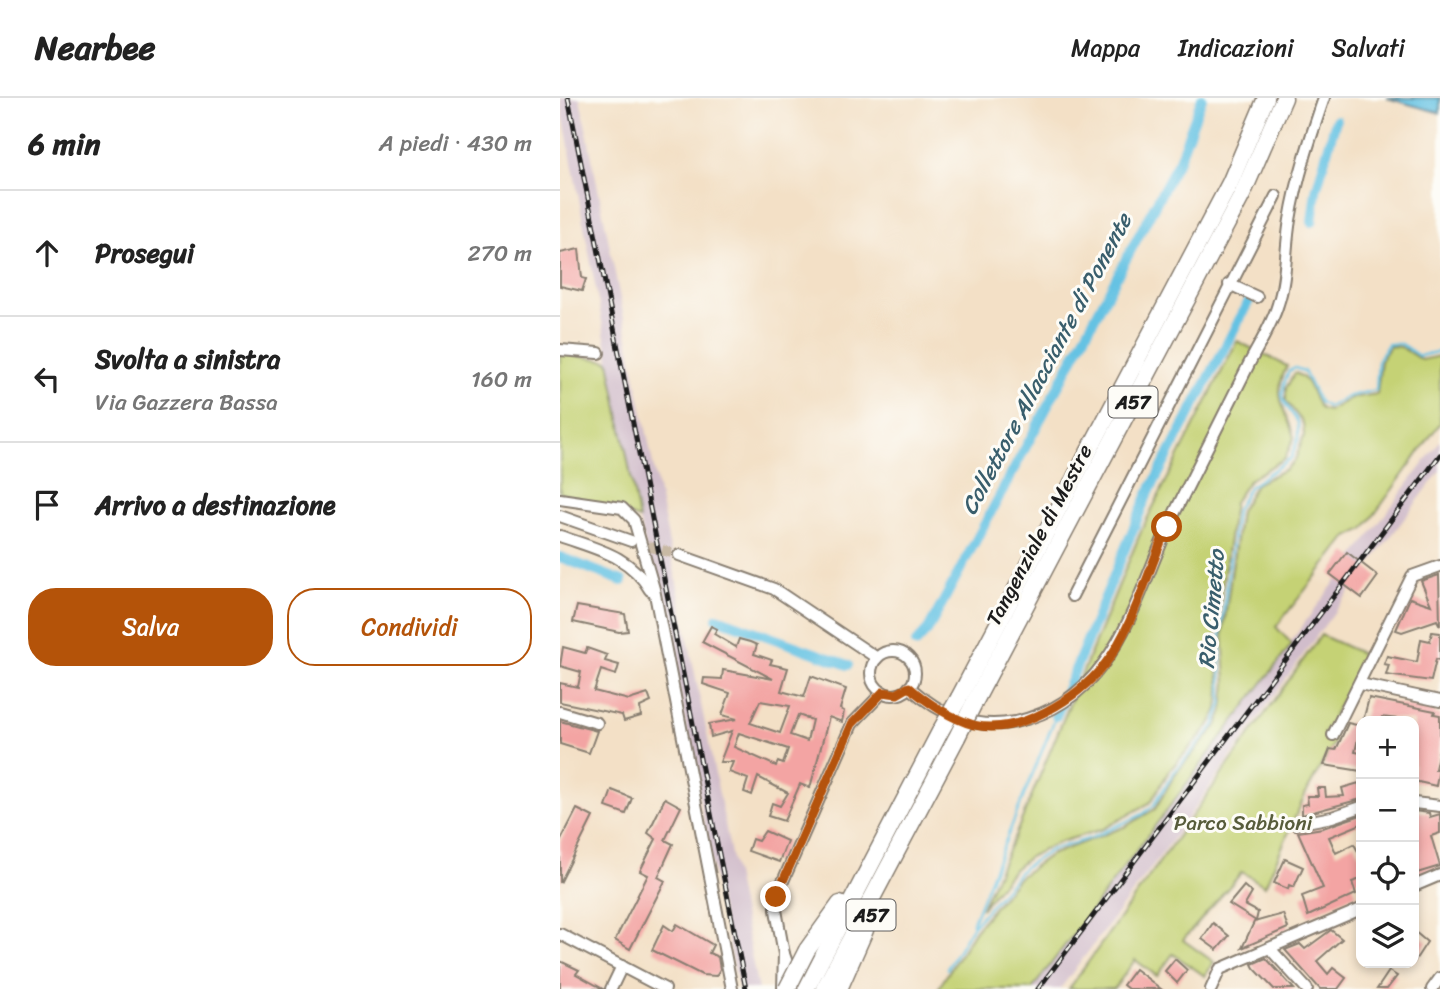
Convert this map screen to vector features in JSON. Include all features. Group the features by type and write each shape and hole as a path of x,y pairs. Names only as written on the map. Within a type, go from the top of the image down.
{"highway":[{"name":"Tangenziale di Mestre","path":"967,700 1230,183 1266,98"},
{"name":"Tangenziale di Mestre","path":"813,986 872,859 949,733 1242,195 1284,98"},
{"name":"Tangenziale di Mestre","path":"813,986 901,841 949,733"},
{"name":"A57","path":"839,989 901,841"},
{"name":"A57","path":"785,989 807,950 872,859"}],"street":[{"path":"909,687 931,704 974,725 995,726 1048,712 1084,687 1106,663 1124,633 1167,527 1278,305 1297,180 1324,99"},
{"path":"1072,596 1276,196"},
{"path":"1229,284 1257,297"},
{"path":"560,350 599,353"},
{"path":"560,499 612,506 628,514 637,529 655,599 730,985"},
{"path":"560,516 631,541"},
{"path":"560,536 621,558 636,569 655,599"},
{"path":"680,555 774,589 877,658"},
{"path":"1333,735 1412,576 1440,566"},
{"path":"896,651 910,659 915,672 909,687 897,694 883,692 872,679 872,666 877,658 896,651"},
{"path":"1360,684 1440,701"},
{"path":"785,989 784,954 776,897 852,724 883,692"},
{"path":"560,712 597,723"},
{"path":"1419,804 1440,806"},
{"path":"1296,824 1356,809"},
{"path":"1419,884 1440,875"},
{"path":"1211,989 1220,969 1356,911"},
{"path":"560,933 665,989"},
{"path":"1273,952 1307,989"},
{"path":"784,954 792,971 795,989"},
{"path":"611,989 622,965"}],"shaded area":[{"path":"560,98 580,98 758,989 739,989 716,887 659,585 649,563 639,519"},
{"path":"1440,441 1440,471 1318,634 1167,847 1060,989 1032,989"}],"green space":[{"path":"1237,341 1287,366 1282,377 1280,395 1294,438 1285,458 1249,480 1234,502 1215,639 1220,689 1218,709 1209,726 1169,771 1151,802 1103,829 1057,843 1029,857 1012,871 981,909 1017,831 1142,529"},
{"path":"1390,346 1401,347 1421,360 1440,356 1440,423 1364,529 1346,538 1276,627 1292,644 1032,989 938,989 975,930 1018,878 1050,855 1124,827 1155,809 1176,773 1217,726 1223,710 1226,683 1223,633 1240,511 1256,484 1286,469 1295,460 1304,435 1303,423 1286,401 1286,388 1295,373 1301,376 1321,409 1328,411 1351,398 1377,394 1381,360"},
{"path":"560,353 609,361 639,519 560,493"},
{"name":"Parco Sabbioni","path":"1321,635 1365,655 1324,734 1335,741 1305,795 1265,886 1242,872 1183,940 1214,962 1205,976 1173,954 1157,976 1135,960 1114,989 1069,989"}],"water":[{"path":"1387,98 1440,98 1440,113"}],"building":[{"path":"579,249 582,278 586,279 582,291 560,286 560,253"},
{"path":"1347,552 1378,576 1362,598 1330,574"},
{"path":"1439,575 1440,626 1437,620 1402,632 1396,630 1410,598 1431,605 1421,581"},
{"path":"577,606 625,614 628,631 619,632 573,622"},
{"path":"711,626 717,629 714,634 736,647 739,639 757,645 754,654 772,660 770,664 788,668 781,691 804,697 811,676 846,689 840,709 844,711 842,722 829,717 810,788 800,784 784,821 768,816 772,803 780,806 788,793 758,777 752,795 744,792 748,779 729,772 733,762 720,762 732,731 711,737 709,724 737,719 722,715 730,693 703,684 704,678 722,679 723,670 773,679 702,642","holes":["760,701 790,706 780,733 750,723","798,715 812,720 807,741 790,735","739,733 788,749 783,764 778,762 776,766 734,747"]},
{"path":"1432,632 1440,633 1440,660 1436,659 1431,681 1386,675 1389,665 1384,664 1387,656 1417,662 1421,639 1430,641"},
{"path":"563,647 585,653 587,648 607,655 605,661 619,665 616,675 601,670 594,691 629,700 648,694 651,702 640,707 641,716 624,721 622,715 560,702 560,683 578,687 581,672 560,666"},
{"path":"1369,698 1435,711 1434,714 1440,715 1436,786 1419,782 1419,716 1364,716"},
{"path":"560,721 597,731 589,753 560,744"},
{"path":"1348,723 1356,725 1356,770 1324,765 1330,749 1336,750"},
{"path":"1356,784 1356,800 1302,815 1302,805 1308,804 1307,796 1318,796 1317,788 1325,788 1326,797 1344,796 1342,788"},
{"path":"612,790 632,798 626,814 606,807"},
{"path":"665,798 681,807 665,840 673,844 658,877 665,881 630,949 615,940 648,875 640,871 656,839 648,833"},
{"path":"577,809 593,817 560,883 560,842"},
{"path":"1419,812 1429,813 1430,817 1440,814 1440,833 1431,836 1440,866 1419,872"},
{"path":"1356,817 1356,826 1329,837 1336,853 1354,844 1356,848 1356,881 1352,882 1356,894 1308,916 1302,896 1323,888 1298,832 1323,828"},
{"path":"765,831 787,841 779,862 748,851 752,839 758,841"},
{"path":"1285,859 1303,867 1294,887 1289,885 1288,889 1274,883"},
{"path":"1244,886 1252,893 1245,905 1258,912 1256,921 1229,904"},
{"path":"1283,914 1288,928 1242,948 1254,922"},
{"path":"1213,923 1229,936 1217,950 1202,939"},
{"path":"677,924 713,945 709,953 718,957 720,969 716,976 702,975 652,950 664,925 673,931"},
{"path":"1331,930 1342,939 1317,961 1328,974 1333,968 1346,978 1338,989 1320,989 1285,950 1300,944 1305,949"},
{"path":"1419,935 1427,942 1419,954"},
{"path":"1266,958 1294,989 1274,989 1254,968 1252,964"},
{"path":"1175,959 1187,970 1177,983 1165,971"},
{"path":"560,961 579,970 576,974 603,989 560,989"},
{"path":"1135,969 1161,989 1128,989 1123,985"},
{"path":"1389,971 1397,976 1387,989 1377,989"}],"waterway":[{"name":"Collettore Allacciante di Ponente","path":"916,643 928,630 1179,160 1202,98"},
{"path":"1312,222 1316,191 1336,120"},
{"path":"1056,716 1146,498 1250,299"},
{"name":"Rio Cimetto","path":"947,969 971,928 1023,868 1051,850 1091,838 1143,814 1154,805 1174,772 1214,726 1222,704 1220,638 1236,510 1249,487 1291,458 1298,439 1298,422 1283,399 1283,387 1289,371 1295,368 1304,371 1319,402 1328,407 1349,396 1376,390 1378,360 1388,344 1401,344 1419,356 1440,351"},
{"path":"560,557 622,581"},
{"path":"717,618 848,665"},
{"path":"972,924 1056,716"}],"tunnel":[{"path":"633,542 679,555"}],"railway":[{"path":"568,98 746,989"},
{"path":"1038,989 1440,455"}],"route":[{"path":"776,897 819,793 852,724 883,692 897,694 909,687 931,704 974,725 995,726 1030,718 1057,707 1077,693 1106,663 1124,633 1167,527"}]}
